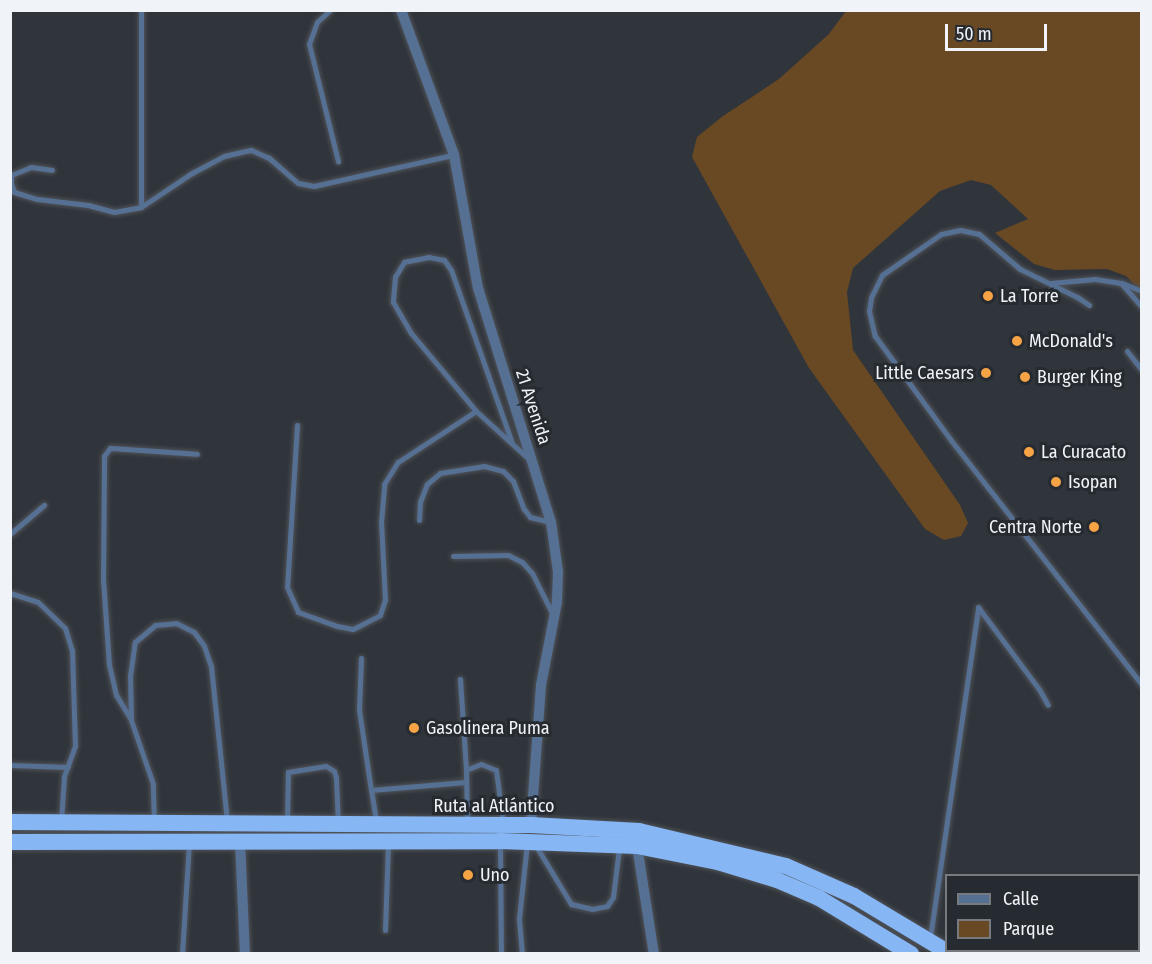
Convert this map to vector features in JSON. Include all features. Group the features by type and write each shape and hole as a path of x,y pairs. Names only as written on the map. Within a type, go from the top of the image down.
{"highway":[{"name":"Ruta al Atlántico","path":"10,822 467,825 530,842 637,846 718,862 777,880 819,898 911,954"},
{"name":"Ruta al Atlántico","path":"10,842 388,842 502,833 531,825 639,831 719,848 786,866 854,896 927,947 951,954"},
{"path":"819,898 927,947"}],"street":[{"name":"21 Avenida","path":"400,10 454,155 478,288 551,522 558,572 554,616 541,685 531,825"},
{"path":"240,841 245,954"},
{"path":"637,846 654,954"}],"lane":[{"path":"141,10 141,207"},
{"path":"330,10 317,22 309,44 338,160"},
{"path":"52,170 31,167 12,175 11,183 14,192 37,199 88,205 114,212 141,207 192,173 224,156 251,150 269,158 298,183 314,186 454,155"},
{"path":"1089,305 1020,269 980,234 960,230 941,234 882,275 871,298 871,324 876,336 950,439 1142,686"},
{"path":"512,443 451,270 444,260 429,257 404,262 395,277 393,302 411,333 476,411 533,463"},
{"path":"1050,283 1095,279 1121,283 1142,291"},
{"path":"1121,283 1142,306"},
{"path":"1127,351 1142,370"},
{"path":"297,424 286,587 298,612 337,627 353,629 380,615 385,600 381,522 384,484 398,462 476,411"},
{"path":"154,823 153,784 130,720 116,695 109,665 104,580 104,456 110,448 197,454"},
{"path":"419,520 420,502 427,484 440,473 484,466 503,471 513,481 524,509 530,517 551,522"},
{"path":"10,534 44,505"},
{"path":"453,556 508,555 522,562 532,573 554,616"},
{"path":"10,593 38,602 65,628 72,651 75,746 62,786 61,822"},
{"path":"927,947 978,607 1039,689 1048,705"},
{"path":"130,720 130,676 135,642 155,625 176,623 194,632 204,646 211,666 228,824"},
{"path":"361,658 359,710 377,825"},
{"path":"460,679 467,825"},
{"path":"466,770 481,764 496,770 502,833 501,954"},
{"path":"10,765 68,767"},
{"path":"287,825 288,772 326,766 334,771 336,778 339,824"},
{"path":"371,790 466,782"},
{"path":"182,954 189,842"},
{"path":"386,930 388,842"},
{"path":"530,842 571,904 592,909 607,906 613,897 619,844"},
{"path":"522,954 519,918 530,842"}],"green space":[{"path":"846,11 1141,11 1141,291 1126,276 1107,269 1055,270 1034,264 995,233 1028,219 991,185 971,180 940,191 853,268 847,292 853,350 960,505 968,523 961,536 944,540 925,529 809,368 692,157 697,137 723,116 779,79 829,34"}],"place":[{"name":"La Torre","path":"988,296"},
{"name":"McDonald's","path":"1017,341"},
{"name":"Little Caesars","path":"986,373"},
{"name":"Burger King","path":"1025,377"},
{"name":"La Curacato","path":"1029,452"},
{"name":"Isopan","path":"1056,482"},
{"name":"Centra Norte","path":"1094,527"},
{"name":"Gasolinera Puma","path":"414,728"},
{"name":"Uno","path":"468,875"}]}
